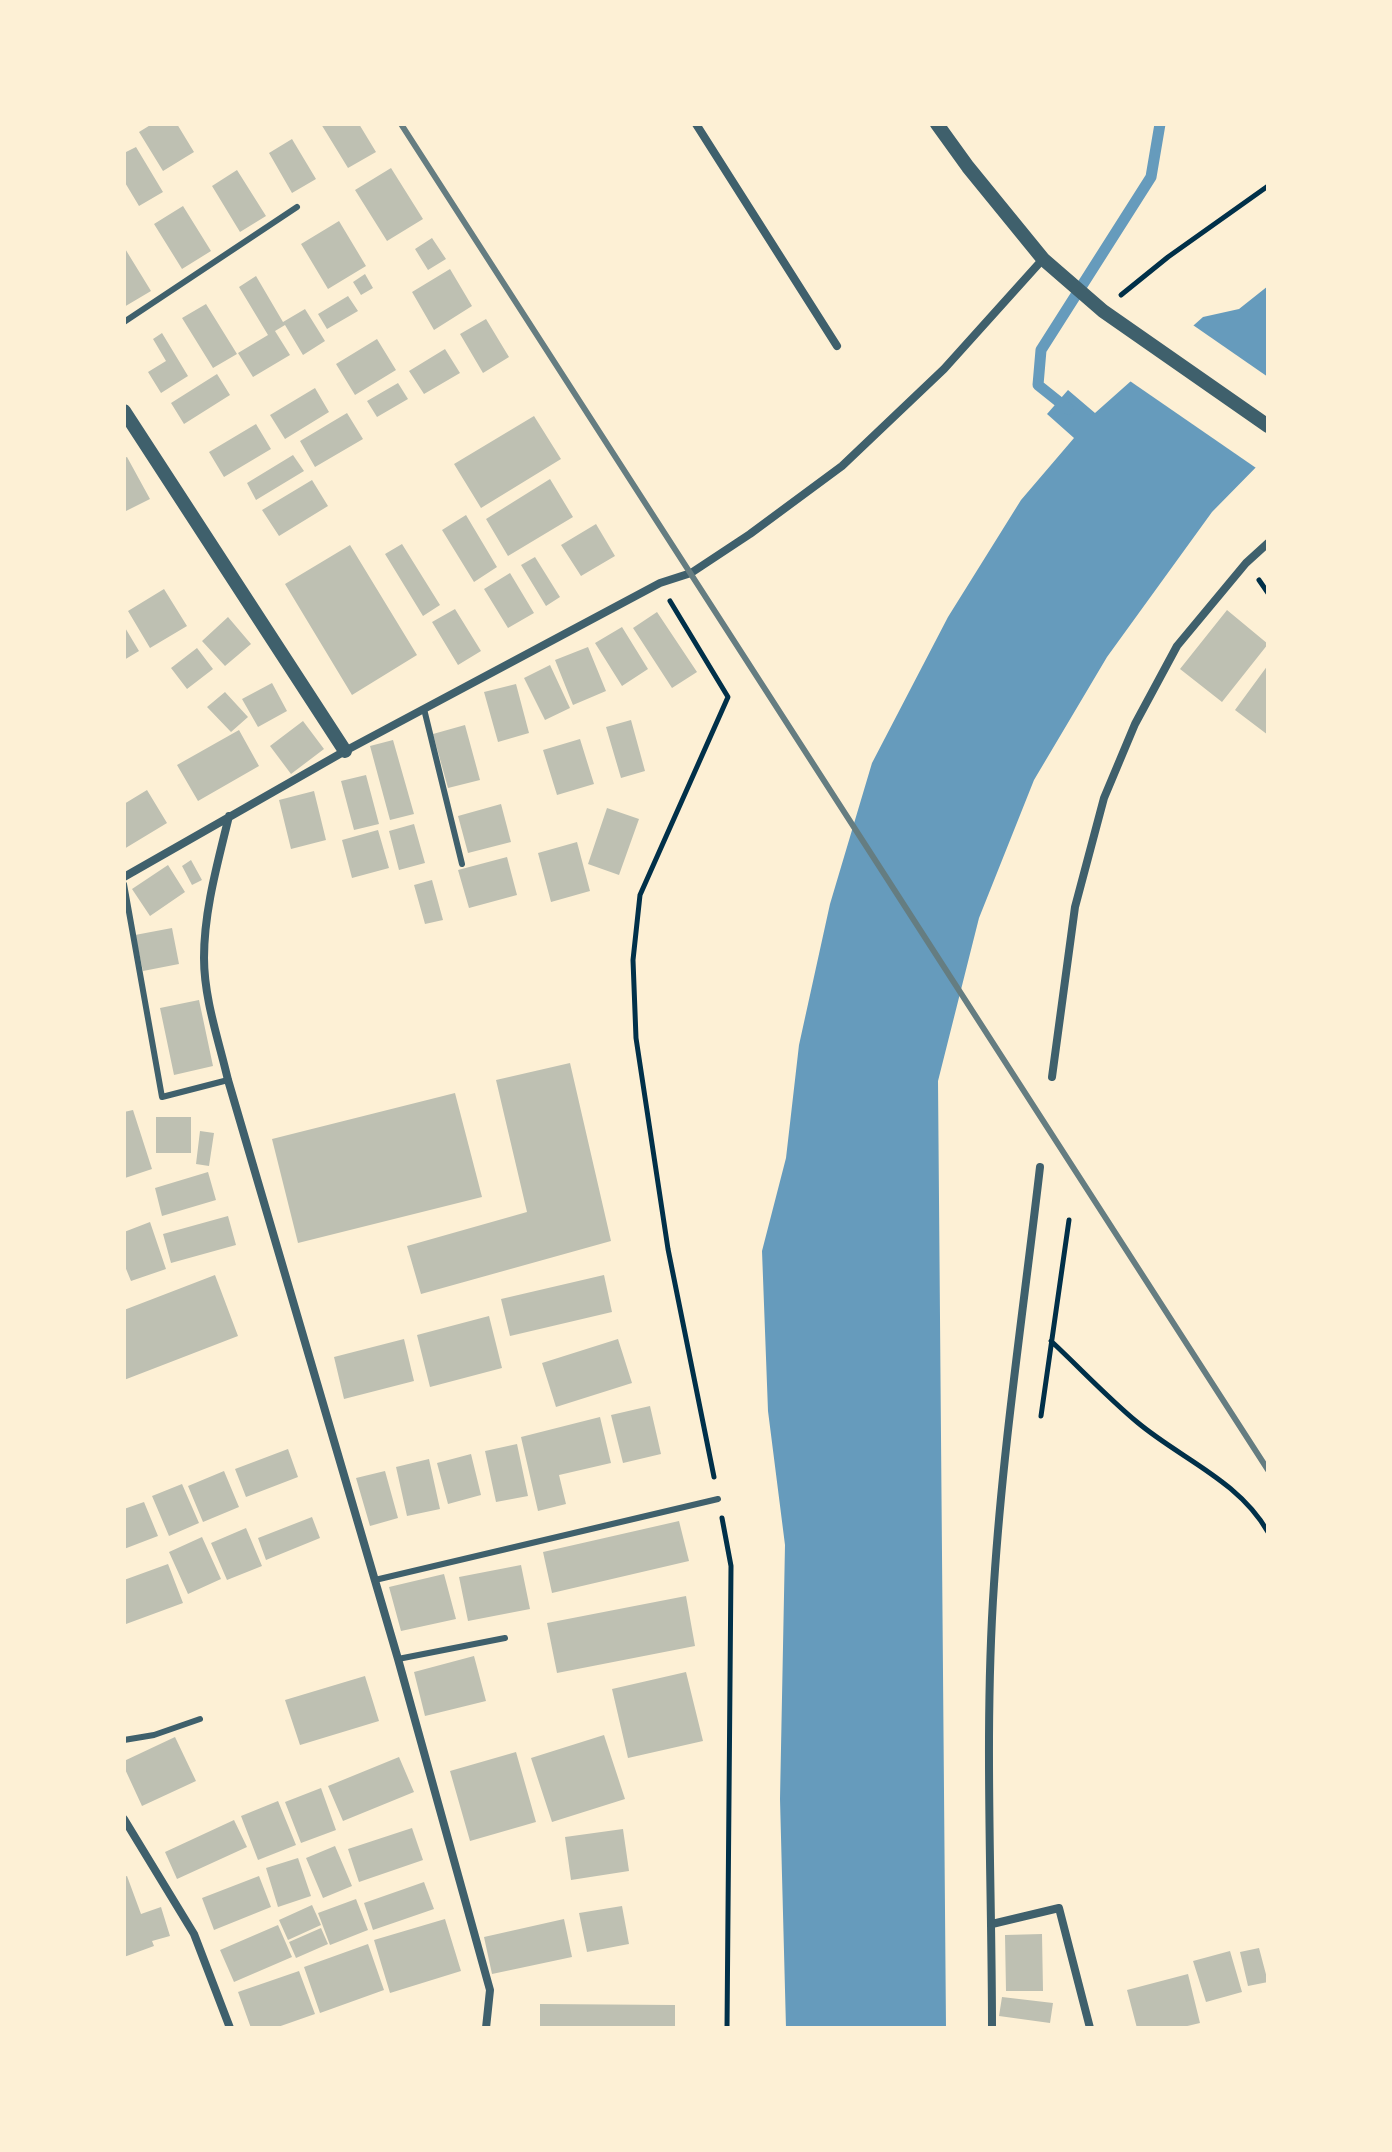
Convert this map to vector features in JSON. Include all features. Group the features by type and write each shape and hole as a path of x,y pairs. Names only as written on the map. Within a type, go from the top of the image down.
{"street":[{"path":"696,124 837,346"},
{"path":"937,124 1043,259 1103,311 1268,426"},
{"path":"124,877 345,751 660,583 691,573 750,534 842,466 944,369 1043,259"},
{"path":"124,411 345,751"},
{"path":"1052,1077 1075,907 1104,798 1135,724 1177,646 1246,563 1268,543"},
{"path":"229,816 209,905 204,958 208,994 228,1080 398,1659 490,1990 486,2028"},
{"path":"992,2028 990,1694 993,1586 1040,1167"},
{"path":"124,1819 194,1934 230,2028"},
{"path":"992,1924 1059,1908 1090,2028"}],"lane":[{"path":"124,322 297,207"},
{"path":"424,709 462,864"},
{"path":"124,884 162,1097 228,1080"},
{"path":"375,1580 718,1499"},
{"path":"398,1659 505,1638"},
{"path":"124,1740 154,1735 200,1719"}],"path":[{"path":"1103,311 1168,257 1268,186"},
{"path":"660,583 728,697 640,895 633,960 636,1038 668,1249 731,1566 727,2028"},
{"path":"1041,1416 1069,1220"},
{"path":"1051,1341 1138,1423 1231,1487 1259,1516 1268,1532"}],"water":[{"path":"1268,286 1268,455 1212,512 1107,657 1034,780 979,918 938,1081 946,2028 786,2028 780,1799 785,1545 768,1411 762,1251 786,1158 799,1045 830,904 872,763 948,617 1021,500 1074,438 1047,414 1068,390 1095,413 1203,317 1239,309"}],"pier":[{"path":"1190,323 1268,377 1268,461 1259,470 1127,379"}],"building":[{"path":"152,124 177,124 194,152 163,171 139,132"},
{"path":"321,124 359,124 376,152 348,168"},
{"path":"292,139 316,179 292,193 269,153"},
{"path":"136,147 163,192 139,206 124,181 124,153"},
{"path":"391,168 423,219 387,241 355,190"},
{"path":"237,170 266,216 240,232 212,186"},
{"path":"183,206 211,251 182,269 154,224"},
{"path":"339,221 366,266 328,289 301,244"},
{"path":"432,238 446,259 428,270 415,249"},
{"path":"124,247 151,291 124,307"},
{"path":"450,269 472,306 434,330 412,292"},
{"path":"365,274 373,288 361,295 353,282"},
{"path":"256,276 283,322 305,309 325,341 303,355 285,325 275,331 290,355 253,377 238,353 268,335 239,287"},
{"path":"348,296 358,311 327,329 318,314"},
{"path":"206,304 237,354 213,368 182,318"},
{"path":"486,319 509,357 483,373 460,334"},
{"path":"162,333 188,376 161,393 148,372 166,361 153,339"},
{"path":"377,339 396,370 355,395 336,364"},
{"path":"445,349 460,373 424,394 409,371"},
{"path":"217,374 230,395 184,424 171,403"},
{"path":"398,383 408,399 377,417 367,401"},
{"path":"315,388 329,412 285,439 270,415"},
{"path":"347,413 363,439 315,467 300,441"},
{"path":"534,416 561,459 481,508 454,464"},
{"path":"256,424 271,449 224,477 209,452"},
{"path":"293,455 304,471 256,500 247,483"},
{"path":"127,457 150,499 126,511 124,458"},
{"path":"550,479 573,517 508,556 486,519"},
{"path":"312,480 328,506 279,536 262,510"},
{"path":"466,515 497,567 474,582 442,530"},
{"path":"596,524 615,556 581,576 561,545"},
{"path":"402,544 440,605 423,616 385,554"},
{"path":"350,545 417,655 352,695 285,584"},
{"path":"535,557 560,597 546,606 521,565"},
{"path":"510,573 534,613 508,628 484,589"},
{"path":"164,589 187,626 150,648 128,611"},
{"path":"455,609 481,651 458,665 432,622"},
{"path":"1227,610 1268,644 1222,702 1180,669"},
{"path":"657,612 697,672 672,688 633,628"},
{"path":"228,617 251,644 225,666 202,641"},
{"path":"124,626 139,651 124,660"},
{"path":"622,627 648,669 622,686 595,643"},
{"path":"588,647 606,691 573,705 555,660"},
{"path":"197,648 213,669 187,689 171,668"},
{"path":"550,665 570,708 545,720 524,678"},
{"path":"1268,665 1268,735 1235,710"},
{"path":"272,683 287,711 258,727 242,699"},
{"path":"516,684 529,733 498,742 484,692"},
{"path":"225,692 248,717 231,732 207,707"},
{"path":"631,720 645,771 621,778 606,727"},
{"path":"303,721 324,749 291,774 270,746"},
{"path":"465,725 480,780 448,788 433,734"},
{"path":"239,730 259,766 198,801 177,765"},
{"path":"580,739 594,784 557,795 543,750"},
{"path":"393,740 414,814 390,820 370,746"},
{"path":"366,775 379,824 354,830 341,781"},
{"path":"147,790 167,823 124,849 124,804"},
{"path":"314,791 326,840 291,849 279,800"},
{"path":"501,804 511,842 468,853 458,816"},
{"path":"607,808 639,819 619,875 588,864"},
{"path":"414,824 425,863 399,870 389,831"},
{"path":"378,830 389,868 352,878 342,840"},
{"path":"577,842 590,891 551,902 538,853"},
{"path":"507,857 517,895 469,908 458,870"},
{"path":"191,860 202,880 192,885 182,866"},
{"path":"168,865 185,892 150,916 132,889"},
{"path":"432,880 443,920 425,924 414,885"},
{"path":"172,928 179,964 143,971 135,935"},
{"path":"199,1000 213,1066 174,1075 160,1008"},
{"path":"570,1063 611,1241 421,1294 407,1246 527,1212 496,1080"},
{"path":"455,1093 482,1197 298,1243 272,1139"},
{"path":"133,1110 152,1169 125,1178 124,1112"},
{"path":"156,1117 191,1117 191,1153 156,1153"},
{"path":"200,1131 214,1133 209,1166 196,1164"},
{"path":"208,1172 216,1200 162,1216 155,1188"},
{"path":"228,1216 236,1245 171,1263 163,1234"},
{"path":"150,1222 166,1269 131,1281 124,1264 124,1232"},
{"path":"215,1275 238,1336 124,1380 124,1310"},
{"path":"604,1275 612,1312 510,1336 501,1299"},
{"path":"489,1316 502,1368 430,1387 417,1335"},
{"path":"404,1339 414,1381 344,1399 334,1357"},
{"path":"618,1339 632,1383 556,1407 542,1363"},
{"path":"650,1406 661,1454 623,1463 611,1415"},
{"path":"600,1417 611,1463 559,1475 566,1504 538,1511 521,1437"},
{"path":"517,1444 528,1496 496,1502 485,1451"},
{"path":"288,1449 298,1477 246,1497 235,1469"},
{"path":"471,1454 481,1495 448,1504 437,1463"},
{"path":"429,1459 440,1509 407,1516 396,1467"},
{"path":"224,1471 239,1507 203,1522 188,1486"},
{"path":"385,1471 398,1518 370,1526 356,1478"},
{"path":"182,1484 199,1523 169,1536 152,1496"},
{"path":"144,1502 158,1536 124,1549 124,1509"},
{"path":"312,1517 320,1538 266,1560 258,1538"},
{"path":"679,1521 689,1561 552,1593 543,1552"},
{"path":"246,1528 262,1566 227,1580 211,1543"},
{"path":"202,1537 221,1579 188,1594 169,1552"},
{"path":"168,1564 183,1603 126,1624 124,1580"},
{"path":"521,1565 530,1609 468,1621 459,1577"},
{"path":"444,1574 456,1619 401,1631 389,1587"},
{"path":"686,1596 695,1646 557,1673 547,1623"},
{"path":"474,1656 486,1701 425,1716 414,1672"},
{"path":"686,1672 703,1741 628,1758 612,1689"},
{"path":"365,1676 379,1721 300,1745 285,1700"},
{"path":"604,1735 625,1799 552,1822 531,1758"},
{"path":"175,1737 196,1781 142,1806 124,1761"},
{"path":"516,1752 536,1822 470,1841 450,1771"},
{"path":"399,1757 414,1792 343,1821 328,1786"},
{"path":"321,1788 336,1830 301,1843 285,1802"},
{"path":"278,1801 296,1845 258,1860 241,1816"},
{"path":"234,1820 247,1847 177,1879 165,1852"},
{"path":"412,1828 423,1860 359,1882 348,1849"},
{"path":"623,1829 629,1871 571,1880 565,1837"},
{"path":"335,1846 352,1886 323,1898 306,1858"},
{"path":"298,1858 311,1896 278,1907 266,1868"},
{"path":"127,1876 141,1914 161,1907 170,1936 152,1941 154,1946 124,1957 124,1877"},
{"path":"259,1876 271,1907 214,1930 202,1898"},
{"path":"424,1882 434,1909 373,1930 364,1903"},
{"path":"356,1899 368,1930 330,1945 318,1913"},
{"path":"312,1905 321,1925 288,1940 279,1920"},
{"path":"622,1906 629,1944 587,1952 579,1913"},
{"path":"445,1919 461,1971 390,1993 374,1940"},
{"path":"564,1919 572,1957 492,1974 484,1937"},
{"path":"278,1925 292,1957 234,1982 220,1950"},
{"path":"321,1928 328,1944 296,1958 289,1942"},
{"path":"1042,1934 1043,1991 1006,1991 1005,1935"},
{"path":"368,1944 384,1990 320,2013 304,1967"},
{"path":"1259,1948 1268,1982 1248,1986 1240,1952"},
{"path":"1230,1951 1242,1992 1206,2002 1193,1961"},
{"path":"299,1971 315,2014 275,2028 251,2028 238,1992"},
{"path":"1188,1974 1200,2023 1179,2028 1137,2028 1127,1990"},
{"path":"1002,1997 1053,2003 1050,2023 999,2016"},
{"path":"540,2004 675,2005 675,2028 540,2028"}],"waterway":[{"path":"1068,409 1038,385 1041,350 1151,177 1160,124"}],"railway":[{"path":"401,124 1268,1470"}]}
